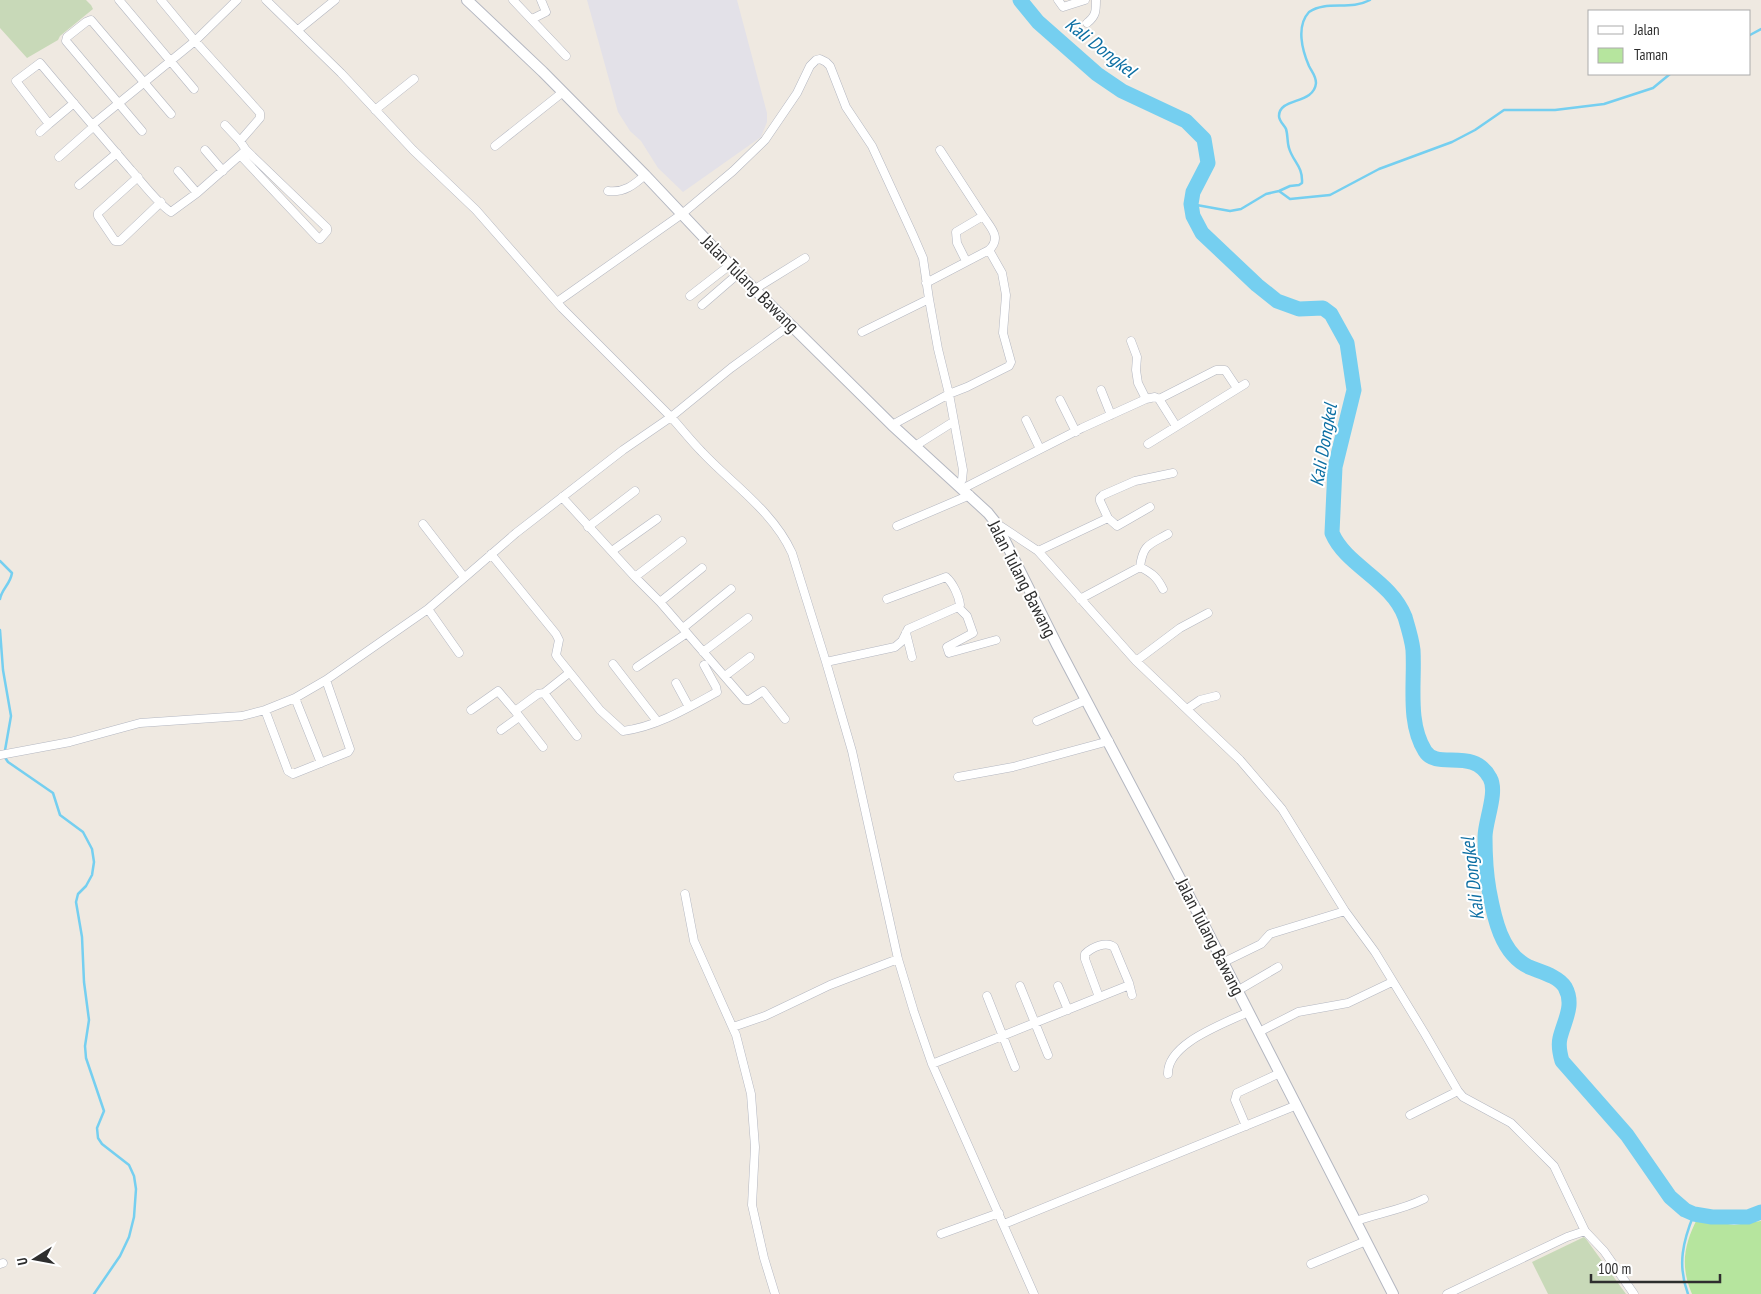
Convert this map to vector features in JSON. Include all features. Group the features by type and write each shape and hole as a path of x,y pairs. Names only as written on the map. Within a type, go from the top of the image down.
{"street":[{"path":"119,0 194,89"},
{"path":"161,0 260,113 260,118 240,141"},
{"path":"59,157 118,103 195,41 238,0"},
{"path":"266,0 298,30 413,150 476,210 557,302 671,417 702,452 749,496 785,537 800,574 854,759 898,959 914,1012 932,1064 1034,1294"},
{"path":"298,30 335,0"},
{"name":"Jalan Tulang Bawang","path":"467,0 563,92 730,264 892,425 988,513 996,523 1086,700 1224,962 1237,991 1393,1294"},
{"path":"513,0 566,56"},
{"path":"532,20 546,12 541,0"},
{"path":"1058,0 1063,7 1085,0"},
{"path":"1087,23 1096,12 1096,0"},
{"path":"142,131 66,41 86,22 92,20 171,114"},
{"path":"557,302 682,214 733,171 765,140 797,93 810,66 820,59 830,66 846,107 872,146 923,258 938,349 949,394 963,477 962,490"},
{"path":"49,124 16,81 40,63 93,126 171,212 197,193 243,153"},
{"path":"375,110 414,79"},
{"path":"495,146 563,92"},
{"path":"40,132 74,103"},
{"path":"225,125 240,141 243,153 320,239 327,231 327,228 243,153"},
{"path":"205,150 223,171"},
{"path":"926,283 989,250 996,240 994,232 940,150"},
{"path":"80,185 117,153"},
{"path":"178,171 197,193"},
{"path":"608,191 623,191 645,175"},
{"path":"138,177 98,213 98,216 115,241 120,241 160,202"},
{"path":"966,262 957,244 956,232 984,216"},
{"path":"892,425 949,394 1009,366 1011,362 1003,333 1006,295 1002,272 989,250"},
{"path":"756,289 805,258"},
{"path":"690,296 730,264"},
{"path":"702,304 739,273"},
{"path":"862,332 929,298"},
{"path":"0,755 70,742 140,723 242,716 265,710 295,698 326,680 428,609 491,554 562,497 623,450 671,417 731,368 790,324"},
{"path":"1132,341 1137,357 1138,383 1146,398"},
{"path":"1159,399 1216,370 1225,370 1237,388"},
{"path":"1148,444 1245,384"},
{"path":"1101,390 1111,415"},
{"path":"897,526 1040,449 1146,398 1155,397 1159,399 1176,426"},
{"path":"1060,400 1076,432"},
{"path":"1026,420 1040,449"},
{"path":"915,446 953,422"},
{"path":"1150,507 1117,526 1108,518 1100,498 1135,481 1173,473"},
{"path":"588,527 635,491"},
{"path":"562,497 660,602 745,700 750,700 763,691 785,719"},
{"path":"1038,551 1108,518"},
{"path":"612,551 657,519"},
{"path":"996,523 1038,551 1136,661 1240,760 1282,809 1345,911 1375,952 1458,1091 1463,1097 1511,1123 1554,1166 1585,1231 1604,1251 1634,1294"},
{"path":"423,524 464,577"},
{"path":"1140,567 1142,552 1147,546 1168,534"},
{"path":"635,577 682,541"},
{"path":"491,554 556,634 559,640 556,654 570,673 600,710 623,732 657,722 717,692 704,665"},
{"path":"1080,600 1140,567"},
{"path":"1140,567 1153,574 1158,579 1163,590"},
{"path":"660,602 702,568"},
{"path":"826,662 895,647 902,641 908,629 960,605 959,598 946,577 887,599"},
{"path":"636,667 685,630 731,589"},
{"path":"958,607 968,616 978,644"},
{"path":"428,609 459,653"},
{"path":"1136,661 1180,628 1208,613"},
{"path":"703,652 748,618"},
{"path":"906,633 912,657"},
{"path":"973,633 947,647 949,653 996,640"},
{"path":"725,676 750,657"},
{"path":"612,664 657,722"},
{"path":"501,730 538,694 544,693 570,673"},
{"path":"265,710 290,773 293,774 348,752 350,749 326,680"},
{"path":"676,684 689,707"},
{"path":"471,710 498,691 543,747"},
{"path":"544,693 577,736"},
{"path":"1187,709 1200,700 1216,696"},
{"path":"295,698 322,763"},
{"path":"1037,721 1086,700"},
{"path":"958,777 1013,767 1109,741"},
{"path":"685,894 694,942 736,1035 751,1094 755,1147 752,1204 764,1258 775,1294"},
{"path":"1224,962 1261,944 1270,934 1345,911"},
{"path":"1099,997 1085,959 1085,954 1089,950 1106,944 1113,945 1132,994"},
{"path":"733,1028 765,1016 830,985 898,959"},
{"path":"1237,991 1278,967"},
{"path":"1259,1032 1298,1012 1348,1003 1392,982"},
{"path":"932,1064 1127,986 1129,983"},
{"path":"1020,986 1048,1055"},
{"path":"1058,986 1068,1010"},
{"path":"987,996 1015,1067"},
{"path":"1168,1074 1168,1067 1174,1054 1185,1044 1248,1012"},
{"path":"1246,1126 1235,1100 1237,1094 1280,1073"},
{"path":"1410,1115 1458,1091"},
{"path":"1004,1224 1296,1104"},
{"path":"1356,1221 1374,1214 1409,1206 1424,1199"},
{"path":"941,1234 999,1213"},
{"path":"1447,1294 1567,1237 1585,1231"},
{"path":"1311,1264 1366,1241"}],"shaded area":[{"path":"587,0 737,0 767,113 767,122 761,137 683,192 658,168 641,141 630,131 618,112"}],"green space":[{"path":"0,0 86,0 93,9 60,36 58,40 27,58 0,28"},
{"path":"1697,1219 1734,1225 1761,1221 1761,1294 1692,1294 1686,1274 1685,1256 1689,1238"},
{"path":"1584,1237 1626,1294 1548,1294 1532,1262"}],"waterway":[{"name":"Kali Dongkel","path":"1020,0 1038,22 1097,74 1122,91 1186,121 1204,139 1208,163 1193,192 1191,204 1193,216 1202,233 1257,285 1277,301 1299,309 1323,308 1331,314 1347,343 1354,390 1335,467 1332,533 1347,555 1390,593 1405,617 1413,650 1414,715 1419,740 1425,751 1431,757 1438,759 1474,763 1483,768 1490,778 1493,791 1486,830 1486,864 1491,901 1500,934 1505,944 1519,961 1554,977 1565,987 1568,994 1569,1007 1559,1041 1562,1061 1627,1135 1670,1197 1685,1210 1694,1214 1712,1217 1748,1217 1761,1212"},
{"path":"1191,204 1230,211 1241,209 1266,194 1302,183 1301,172 1288,146 1286,129 1279,116 1285,106 1309,95 1314,90 1316,83 1315,76 1306,60 1302,46 1301,31 1305,18 1309,12 1316,8 1355,5 1370,0"},
{"path":"1751,34 1761,29"},
{"path":"1279,191 1290,199 1330,195 1379,169 1452,142 1475,130 1504,110 1555,110 1604,104 1653,88 1669,75"},
{"path":"0,561 12,573 10,581 2,592 0,599"},
{"path":"0,630 3,670 11,716 4,756 8,762 53,793 60,815 83,832 92,849 94,862 92,875 86,886 78,894 76,902 82,937 84,982 89,1020 85,1046 86,1058 104,1111 97,1128 98,1138 102,1144 129,1165 134,1176 136,1189 134,1217 129,1237 120,1256 94,1294"},
{"path":"1688,1294 1682,1263 1684,1244 1694,1214"}]}
